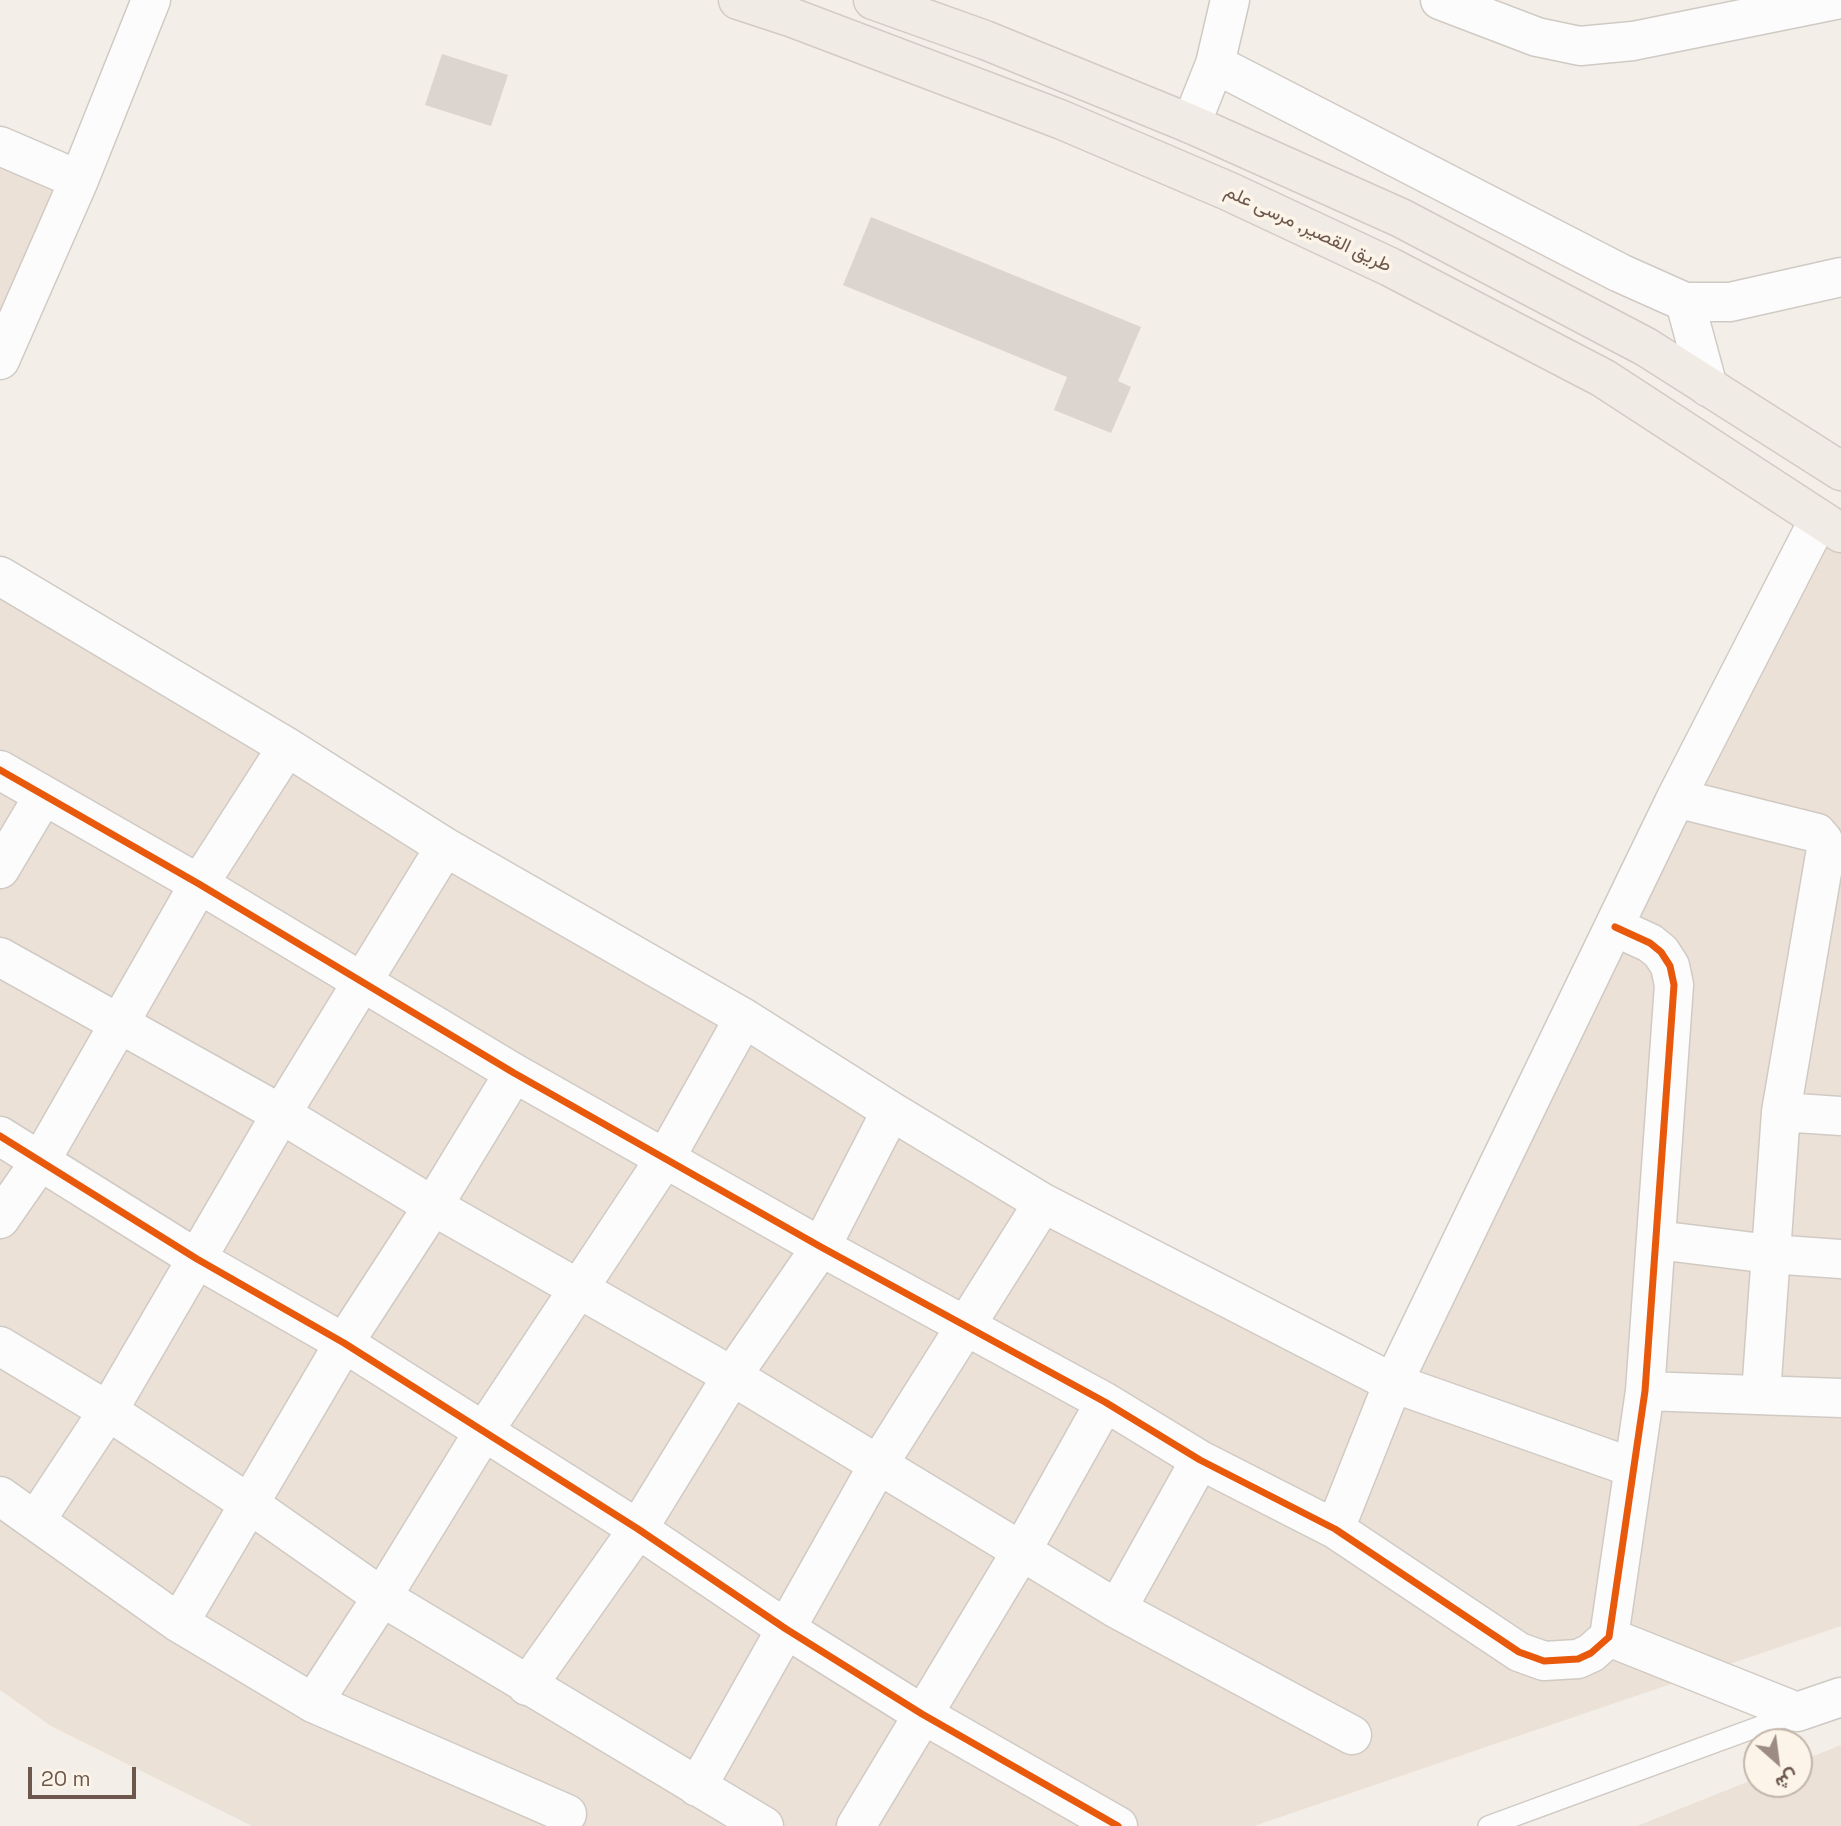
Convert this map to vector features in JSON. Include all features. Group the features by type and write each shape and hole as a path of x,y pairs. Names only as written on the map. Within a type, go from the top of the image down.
{"main road":[{"name":"طريق القصير, مرسى علم","path":"738,0 793,18 1062,120 1228,191 1390,267 1603,378 1830,526"},
{"path":"873,0 985,40 1191,124 1401,218 1646,347 1841,471"}],"street":[{"path":"1,354 79,180 151,0"},
{"path":"1191,124 1215,64 1230,0"},
{"path":"1440,0 1537,37 1580,46 1633,41 1781,6 1836,0"},
{"path":"1215,64 1620,274 1685,302 1730,302 1841,277"},
{"path":"0,146 79,180"},
{"path":"1685,302 1708,387"},
{"path":"1335,1529 1394,1383 1676,799 1830,526"},
{"path":"0,576 287,747 445,847 744,1018 1043,1203 1394,1383 1634,1468"},
{"path":"0,1219 41,1160 199,884 287,747"},
{"path":"0,770 199,884 361,984 514,1073 821,1247 1105,1402 1200,1460 1335,1529 1519,1652 1544,1661 1578,1659 1591,1653 1609,1637 1645,1391 1674,985 1670,965 1661,952 1650,943 1615,927"},
{"path":"0,869 44,795"},
{"path":"1676,799 1816,834 1823,841 1831,873 1781,1112 1761,1394"},
{"path":"36,1520 108,1411 281,1114 445,847"},
{"path":"0,957 281,1114 433,1206 732,1376 1117,1609 1352,1735"},
{"path":"313,1703 484,1432 666,1157 744,1018"},
{"path":"179,1623 344,1343 433,1206 514,1073"},
{"path":"527,1686 638,1530 732,1376 821,1247 891,1111"},
{"path":"1781,1112 1841,1116"},
{"path":"0,1136 197,1259 344,1343 922,1714 1118,1826"},
{"path":"697,1787 878,1465 1043,1203"},
{"path":"1657,1240 1770,1254 1841,1259"},
{"path":"0,1346 108,1411 248,1503 382,1597 764,1826"},
{"path":"1645,1391 1841,1398"},
{"path":"856,1826 1022,1550 1105,1402"},
{"path":"1117,1609 1200,1460"},
{"path":"0,1496 179,1623 313,1703 567,1814"},
{"path":"1609,1637 1797,1712 1841,1697"}],"lane":[{"path":"1488,1826 1797,1712"}],"shaded area":[{"path":"0,147 78,180 0,362"},
{"path":"1820,520 1841,534 1841,1626 1254,1826 252,1826 51,1726 0,1690 0,580 1394,1384"},
{"path":"1841,1745 1841,1826 1637,1826 1743,1784 1743,1798 1813,1798 1813,1756"}],"building":[{"path":"442,54 508,75 491,126 425,105"},
{"path":"871,217 1141,327 1118,381 1131,387 1111,433 1054,410 1067,377 843,285"}],"cycle path":[{"path":"0,770 199,884 514,1073 821,1247 1105,1402 1200,1460 1335,1529 1519,1652 1544,1661 1578,1659 1591,1653 1609,1637 1645,1391 1674,985 1670,966 1661,952 1650,943 1615,927"},
{"path":"0,1136 197,1259 344,1343 638,1529 786,1629 922,1714 1118,1826"}]}
